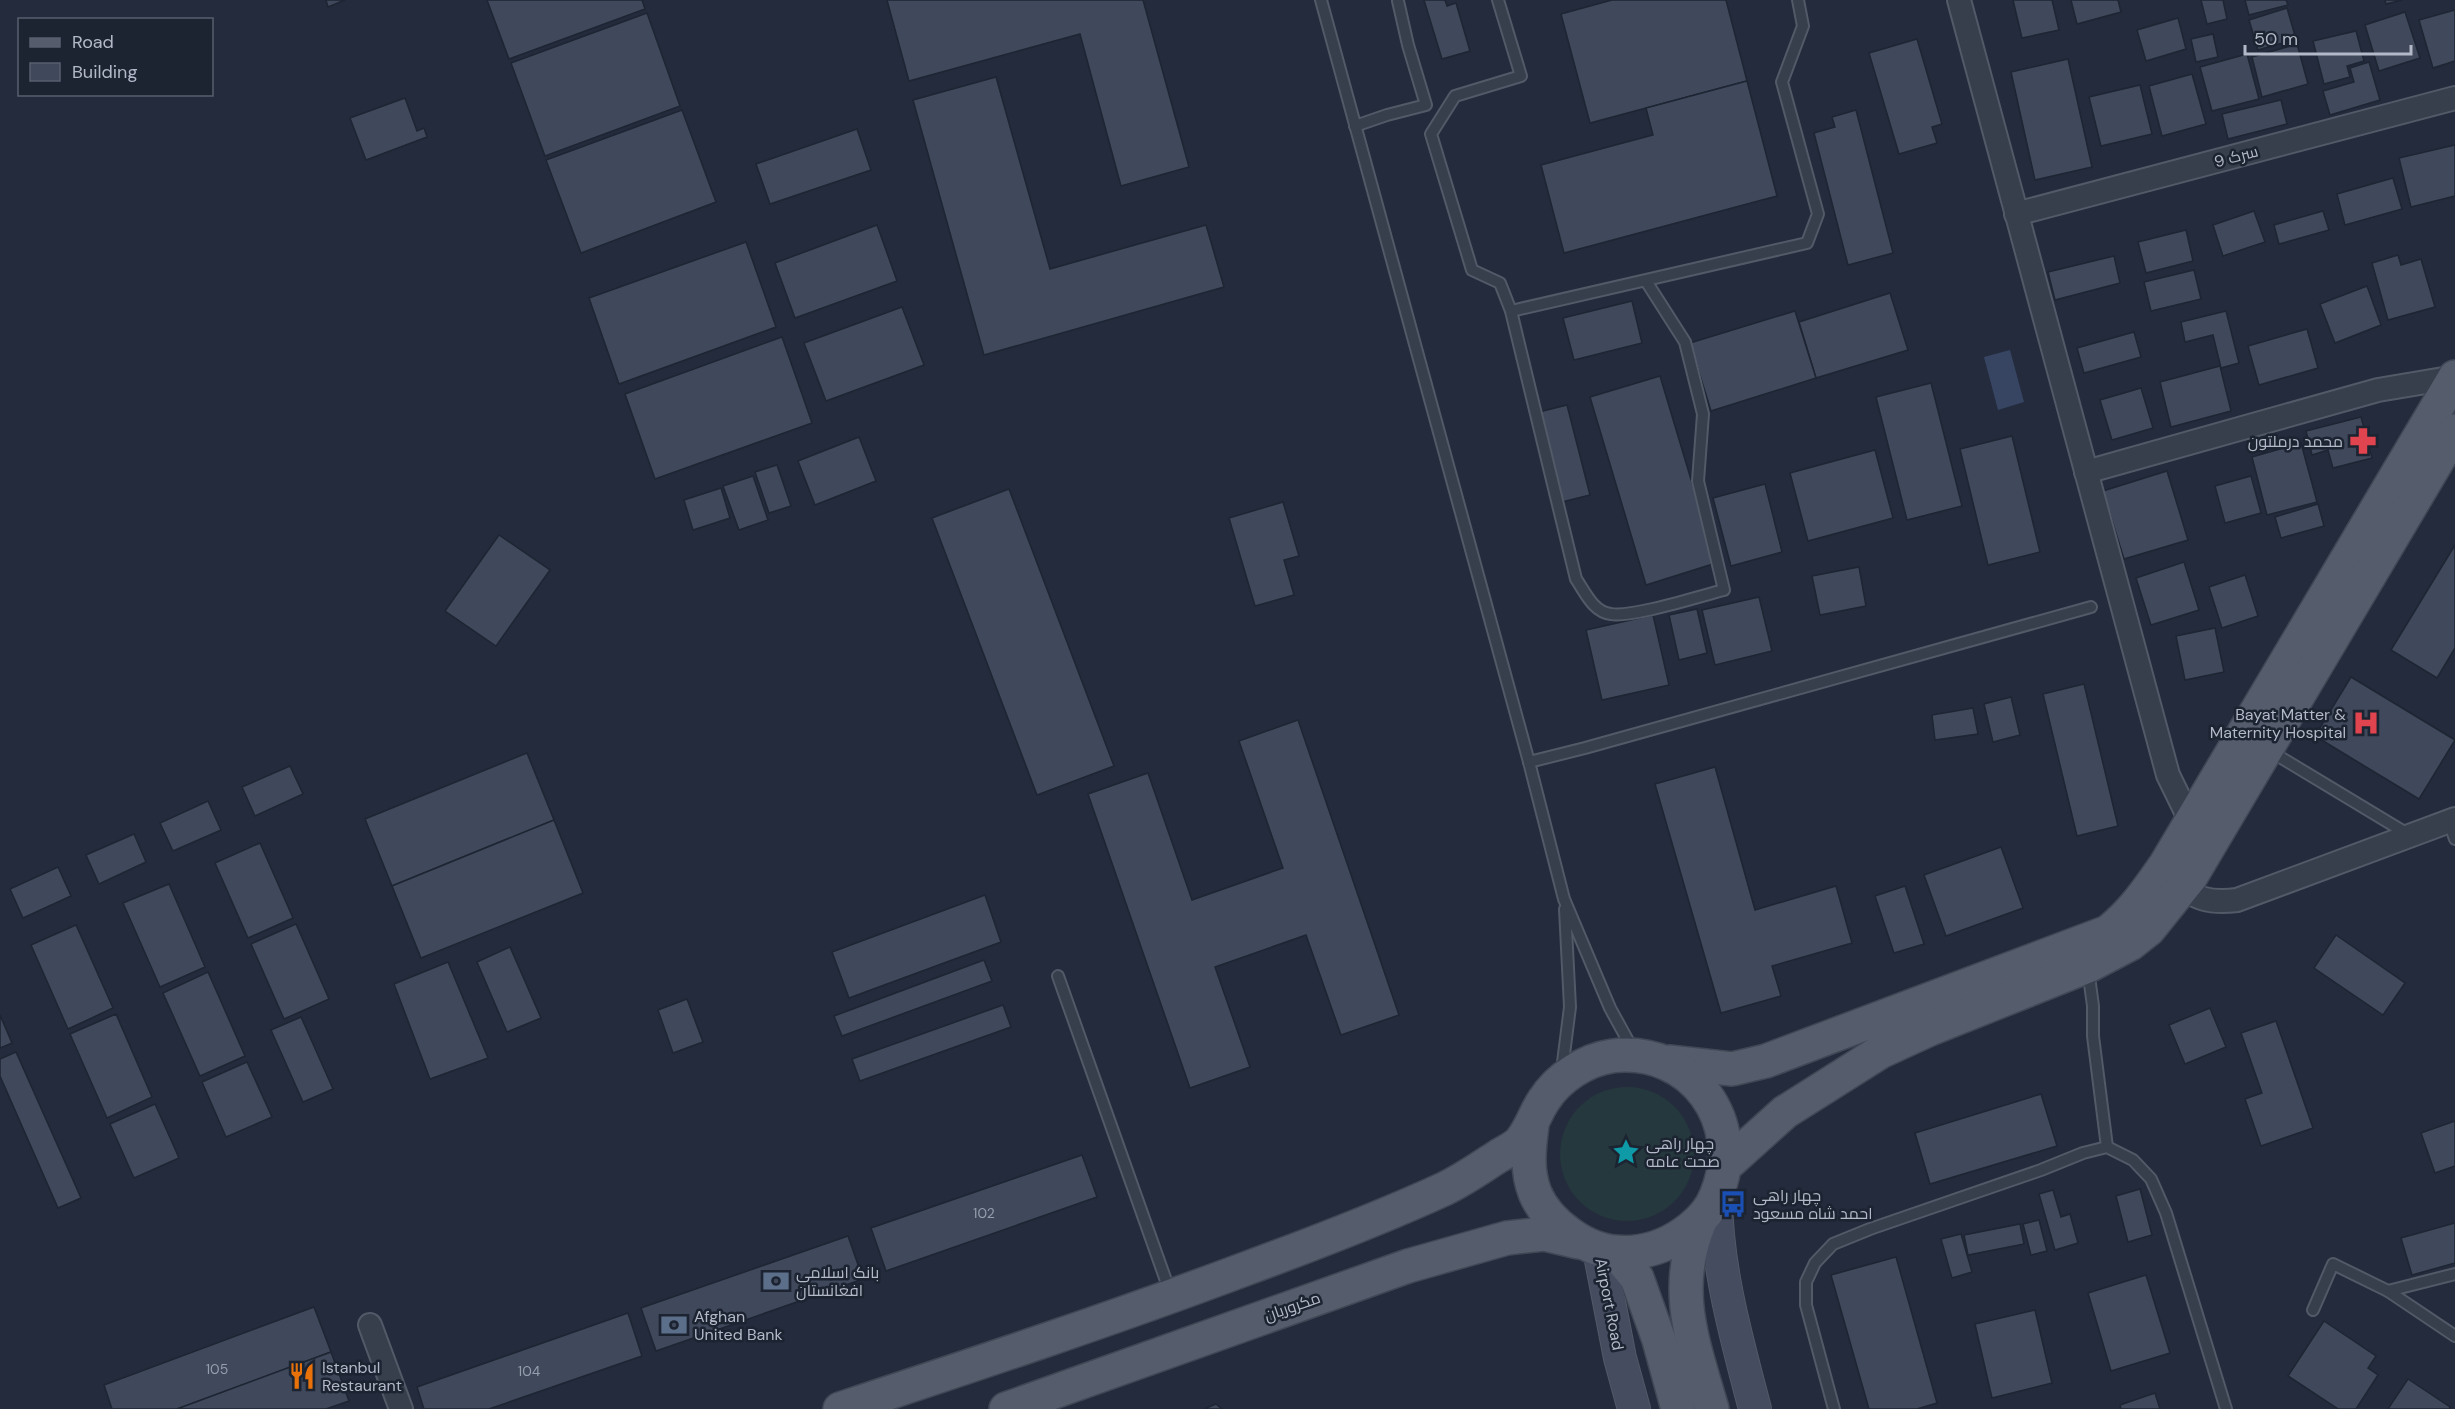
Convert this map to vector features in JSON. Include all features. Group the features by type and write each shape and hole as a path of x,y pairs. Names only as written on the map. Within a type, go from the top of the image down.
{"main road":[{"path":"1725,1166 1785,1113 1880,1052 1930,1029 2088,966 2130,944 2149,929 2170,881 2191,822 2455,377"},
{"path":"840,1409 1108,1321 1384,1217 1462,1180 1518,1144 1532,1125 1544,1100 1561,1080 1583,1065 1608,1057 1648,1058 1732,1069 1766,1061 2108,932 2143,900 2170,881 2266,749 2455,431"},
{"path":"1648,1058 1690,1077 1712,1102 1724,1133 1725,1166 1708,1210 1690,1245 1684,1277 1690,1330 1712,1409"},
{"path":"1532,1125 1528,1160 1535,1194 1555,1223 1600,1249 1637,1278 1659,1340 1678,1409"},
{"path":"1600,1249 1647,1251 1657,1248 1676,1240 1708,1210"},
{"path":"1708,1210 1716,1220 1726,1297 1755,1409"},
{"name":"مکروریان","path":"1006,1409 1408,1266 1507,1238 1544,1234 1600,1249"},
{"name":"Airport Road","path":"1600,1249 1620,1358 1634,1409"}],"street":[{"path":"1959,0 2168,775 2191,822"},
{"name":"سرک 9","path":"2016,214 2455,98"},
{"path":"2086,472 2378,390 2455,377"},
{"path":"2170,881 2198,899 2224,902 2237,900 2411,836 2453,827"},
{"path":"370,1325 400,1409"}],"lane":[{"path":"1321,0 1529,762 1564,900 1610,1008 1648,1058"},
{"path":"1498,0 1521,76 1455,96 1431,134 1472,270 1500,283 1512,311 1576,579 1592,604 1610,615 1630,613 1724,590 1698,481 1703,414 1685,342 1647,281"},
{"path":"1512,311 1807,243 1818,214 1782,82 1803,26 1798,0"},
{"path":"1355,126 1426,105 1398,1"},
{"path":"1529,762 2091,606"},
{"path":"2266,749 2411,836"},
{"path":"1561,1080 1570,1007 1564,900"},
{"path":"2088,966 2093,1006 2093,1036 2107,1147"},
{"path":"1058,976 1172,1297"},
{"path":"1834,1409 1806,1305 1806,1282 1815,1263 1833,1244 2083,1153 2107,1147 2133,1160 2151,1179 2166,1213 2226,1409"},
{"path":"2313,1310 2333,1264 2388,1291 2455,1336"},
{"path":"2388,1291 2455,1274"}],"green space":[{"path":"1627,1087 1653,1092 1674,1107 1689,1128 1694,1154 1689,1180 1674,1201 1653,1216 1627,1221 1601,1216 1580,1201 1565,1180 1560,1154 1565,1128 1580,1107 1601,1092"}],"water":[{"path":"2010,350 2024,402 1998,410 1984,357"}],"building":[{"path":"326,0 345,0 328,7"},
{"path":"487,0 642,0 645,9 509,59"},
{"path":"887,0 1143,0 1189,167 1121,186 1080,34 909,81"},
{"path":"1424,0 1445,0 1447,6 1456,3 1470,51 1442,59"},
{"path":"1612,0 1726,0 1747,81 1590,123 1561,14"},
{"path":"2013,0 2052,0 2059,30 2022,38"},
{"path":"2071,0 2118,0 2121,12 2077,24"},
{"path":"2201,0 2223,0 2227,19 2207,24"},
{"path":"2245,0 2286,0 2288,5 2249,15"},
{"path":"2385,0 2402,0 2386,4"},
{"path":"2287,8 2296,39 2258,50 2249,20"},
{"path":"2455,10 2455,61 2433,68 2419,20"},
{"path":"2405,12 2420,58 2379,71 2365,25"},
{"path":"647,13 680,106 545,156 511,63"},
{"path":"2178,18 2186,49 2146,61 2137,30"},
{"path":"2356,31 2364,61 2347,66 2350,77 2324,84 2313,41"},
{"path":"2213,34 2218,57 2196,62 2191,39"},
{"path":"1917,39 1942,124 1932,127 1937,143 1899,154 1869,53"},
{"path":"2297,44 2308,84 2262,97 2252,57"},
{"path":"2247,54 2259,99 2212,111 2200,67"},
{"path":"2068,59 2092,167 2035,180 2011,72"},
{"path":"2369,62 2380,100 2330,115 2323,91 2354,82 2350,68"},
{"path":"2192,74 2206,124 2162,136 2149,86"},
{"path":"996,77 1050,269 1206,225 1224,287 984,355 913,100"},
{"path":"1747,81 1777,196 1564,253 1541,165 1653,135 1646,108"},
{"path":"2140,85 2152,134 2101,146 2089,97"},
{"path":"405,98 417,131 424,128 427,137 366,160 350,118"},
{"path":"2281,100 2287,124 2228,139 2222,114"},
{"path":"682,110 716,202 581,253 546,160"},
{"path":"1856,110 1893,253 1848,265 1814,133 1835,127 1832,117"},
{"path":"857,129 871,170 770,204 756,164"},
{"path":"2455,145 2455,196 2411,207 2399,158"},
{"path":"2393,178 2402,209 2345,225 2337,194"},
{"path":"2254,211 2265,242 2223,256 2213,225"},
{"path":"2323,211 2329,230 2279,244 2274,225"},
{"path":"877,225 897,281 795,318 775,263"},
{"path":"2186,230 2193,261 2146,273 2138,242"},
{"path":"746,242 776,327 619,384 589,298"},
{"path":"2398,255 2401,265 2421,259 2435,307 2388,320 2372,263"},
{"path":"2114,256 2120,283 2055,300 2048,272"},
{"path":"2194,270 2201,299 2151,311 2144,282"},
{"path":"2367,286 2381,325 2335,343 2320,304"},
{"path":"1890,293 1908,350 1816,378 1799,322"},
{"path":"1632,301 1642,343 1574,360 1563,318"},
{"path":"902,307 924,365 826,401 804,343"},
{"path":"1795,311 1816,378 1711,411 1690,343"},
{"path":"2226,311 2239,363 2221,368 2213,335 2185,342 2181,322"},
{"path":"2307,329 2318,368 2259,385 2248,346"},
{"path":"2134,332 2141,357 2084,373 2077,348"},
{"path":"782,337 812,423 655,479 625,394"},
{"path":"2220,366 2231,411 2171,427 2160,382"},
{"path":"1660,376 1716,563 1646,585 1590,397"},
{"path":"1931,383 1962,506 1907,520 1876,397"},
{"path":"2141,388 2153,428 2112,440 2100,400"},
{"path":"1567,405 1590,495 1562,502 1539,412"},
{"path":"2361,417 2372,458 2333,468 2328,450 2312,455 2306,431"},
{"path":"2012,436 2040,552 1988,565 1960,449"},
{"path":"859,437 876,481 815,505 798,461"},
{"path":"2301,443 2317,502 2267,515 2252,457"},
{"path":"1875,450 1893,518 1808,541 1790,473"},
{"path":"777,465 791,506 769,513 755,472"},
{"path":"2167,471 2188,540 2124,559 2103,491"},
{"path":"753,476 768,520 739,530 723,486"},
{"path":"2251,476 2261,513 2225,523 2215,486"},
{"path":"1765,484 1782,552 1731,566 1713,498"},
{"path":"721,488 730,518 693,530 684,500"},
{"path":"1009,489 1114,766 1037,795 932,518"},
{"path":"1283,502 1299,556 1284,560 1294,595 1255,606 1229,518"},
{"path":"2318,504 2324,526 2281,538 2275,517"},
{"path":"499,535 550,570 496,646 445,611"},
{"path":"2455,545 2455,648 2437,678 2391,650"},
{"path":"2184,562 2199,610 2151,625 2136,578"},
{"path":"1859,567 1866,606 1820,615 1812,576"},
{"path":"2245,575 2258,616 2222,628 2209,587"},
{"path":"1759,597 1772,651 1715,665 1702,610"},
{"path":"1697,609 1707,653 1679,660 1669,615"},
{"path":"1653,615 1669,685 1602,700 1586,630"},
{"path":"2215,628 2224,672 2185,680 2176,636"},
{"path":"2351,677 2455,740 2419,799 2315,736"},
{"path":"2084,684 2118,826 2077,836 2043,694"},
{"path":"2011,697 2020,735 1993,742 1984,704"},
{"path":"1973,708 1978,734 1935,740 1932,715"},
{"path":"1298,720 1399,1015 1341,1035 1306,935 1215,967 1250,1067 1190,1088 1088,794 1148,773 1192,900 1283,868 1239,741"},
{"path":"527,753 554,820 392,886 365,819"},
{"path":"290,766 303,794 255,816 242,787"},
{"path":"1715,767 1755,910 1836,886 1852,943 1772,966 1781,996 1721,1013 1655,784"},
{"path":"208,801 221,830 173,851 160,823"},
{"path":"554,820 583,893 421,958 392,886"},
{"path":"134,834 146,862 99,884 86,855"},
{"path":"260,843 293,918 248,938 215,863"},
{"path":"2001,847 2023,908 1946,936 1924,875"},
{"path":"58,867 71,896 23,918 10,889"},
{"path":"169,884 205,967 160,987 123,903"},
{"path":"1905,886 1924,944 1894,953 1875,896"},
{"path":"985,895 1001,942 849,998 832,952"},
{"path":"296,924 329,999 284,1019 251,944"},
{"path":"76,925 113,1008 68,1029 31,945"},
{"path":"2336,935 2405,983 2383,1015 2314,968"},
{"path":"510,947 541,1018 507,1032 477,962"},
{"path":"984,960 992,981 842,1036 834,1016"},
{"path":"448,962 488,1058 430,1079 394,984"},
{"path":"208,972 245,1056 200,1076 163,993"},
{"path":"687,999 703,1042 673,1053 658,1010"},
{"path":"1003,1005 1011,1027 860,1081 852,1059"},
{"path":"2210,1008 2226,1047 2185,1064 2169,1025"},
{"path":"116,1014 152,1097 107,1118 70,1034"},
{"path":"0,1015 12,1043 0,1048"},
{"path":"301,1017 333,1089 303,1102 271,1030"},
{"path":"2276,1021 2313,1128 2261,1146 2245,1099 2262,1093 2241,1033"},
{"path":"16,1052 81,1198 58,1208 0,1076 0,1059"},
{"path":"247,1062 272,1117 226,1137 202,1082"},
{"path":"2041,1094 2057,1146 1930,1184 1915,1133"},
{"path":"155,1104 179,1158 134,1178 110,1124"},
{"path":"2455,1121 2455,1166 2435,1173 2421,1133"},
{"path":"1082,1155 1097,1197 886,1271 871,1228"},
{"path":"2140,1189 2152,1235 2128,1242 2116,1196"},
{"path":"2053,1190 2061,1217 2070,1214 2078,1243 2055,1250 2039,1194"},
{"path":"2039,1220 2047,1251 2031,1255 2023,1224"},
{"path":"2455,1223 2455,1263 2412,1275 2401,1238"},
{"path":"2020,1224 2024,1244 1968,1255 1964,1235"},
{"path":"1961,1234 1972,1272 1952,1278 1941,1239"},
{"path":"848,1236 863,1279 656,1351 641,1308"},
{"path":"1896,1257 1937,1403 1917,1409 1869,1409 1831,1275"},
{"path":"2146,1275 2170,1353 2111,1371 2088,1293"},
{"path":"314,1307 331,1352 177,1409 112,1409 104,1385"},
{"path":"2035,1310 2052,1383 1992,1398 1975,1324"},
{"path":"628,1313 642,1356 489,1409 424,1409 417,1387"},
{"path":"2324,1321 2376,1356 2368,1368 2378,1375 2356,1409 2338,1409 2288,1376"},
{"name":"Istanbul Restaurant","path":"331,1352 349,1401 326,1409 177,1409"},
{"path":"2408,1379 2450,1407 2449,1409 2388,1409"},
{"path":"2155,1393 2160,1409 2121,1409 2120,1405"},
{"path":"1216,1404 1222,1409 1204,1409"}],"place":[{"name":"محمد درملتون","path":"2363,441"},
{"name":"Bayat Matter & Maternity Hospital","path":"2366,723"},
{"name":"چهار راهی صحت عامه","path":"1626,1152"},
{"name":"چهار راهی احمد شاه مسعود","path":"1733,1204"},
{"name":"بانک اسلامی افغانستان","path":"776,1281"},
{"name":"Afghan United Bank","path":"674,1325"},
{"name":"Istanbul Restaurant","path":"302,1376"}]}
